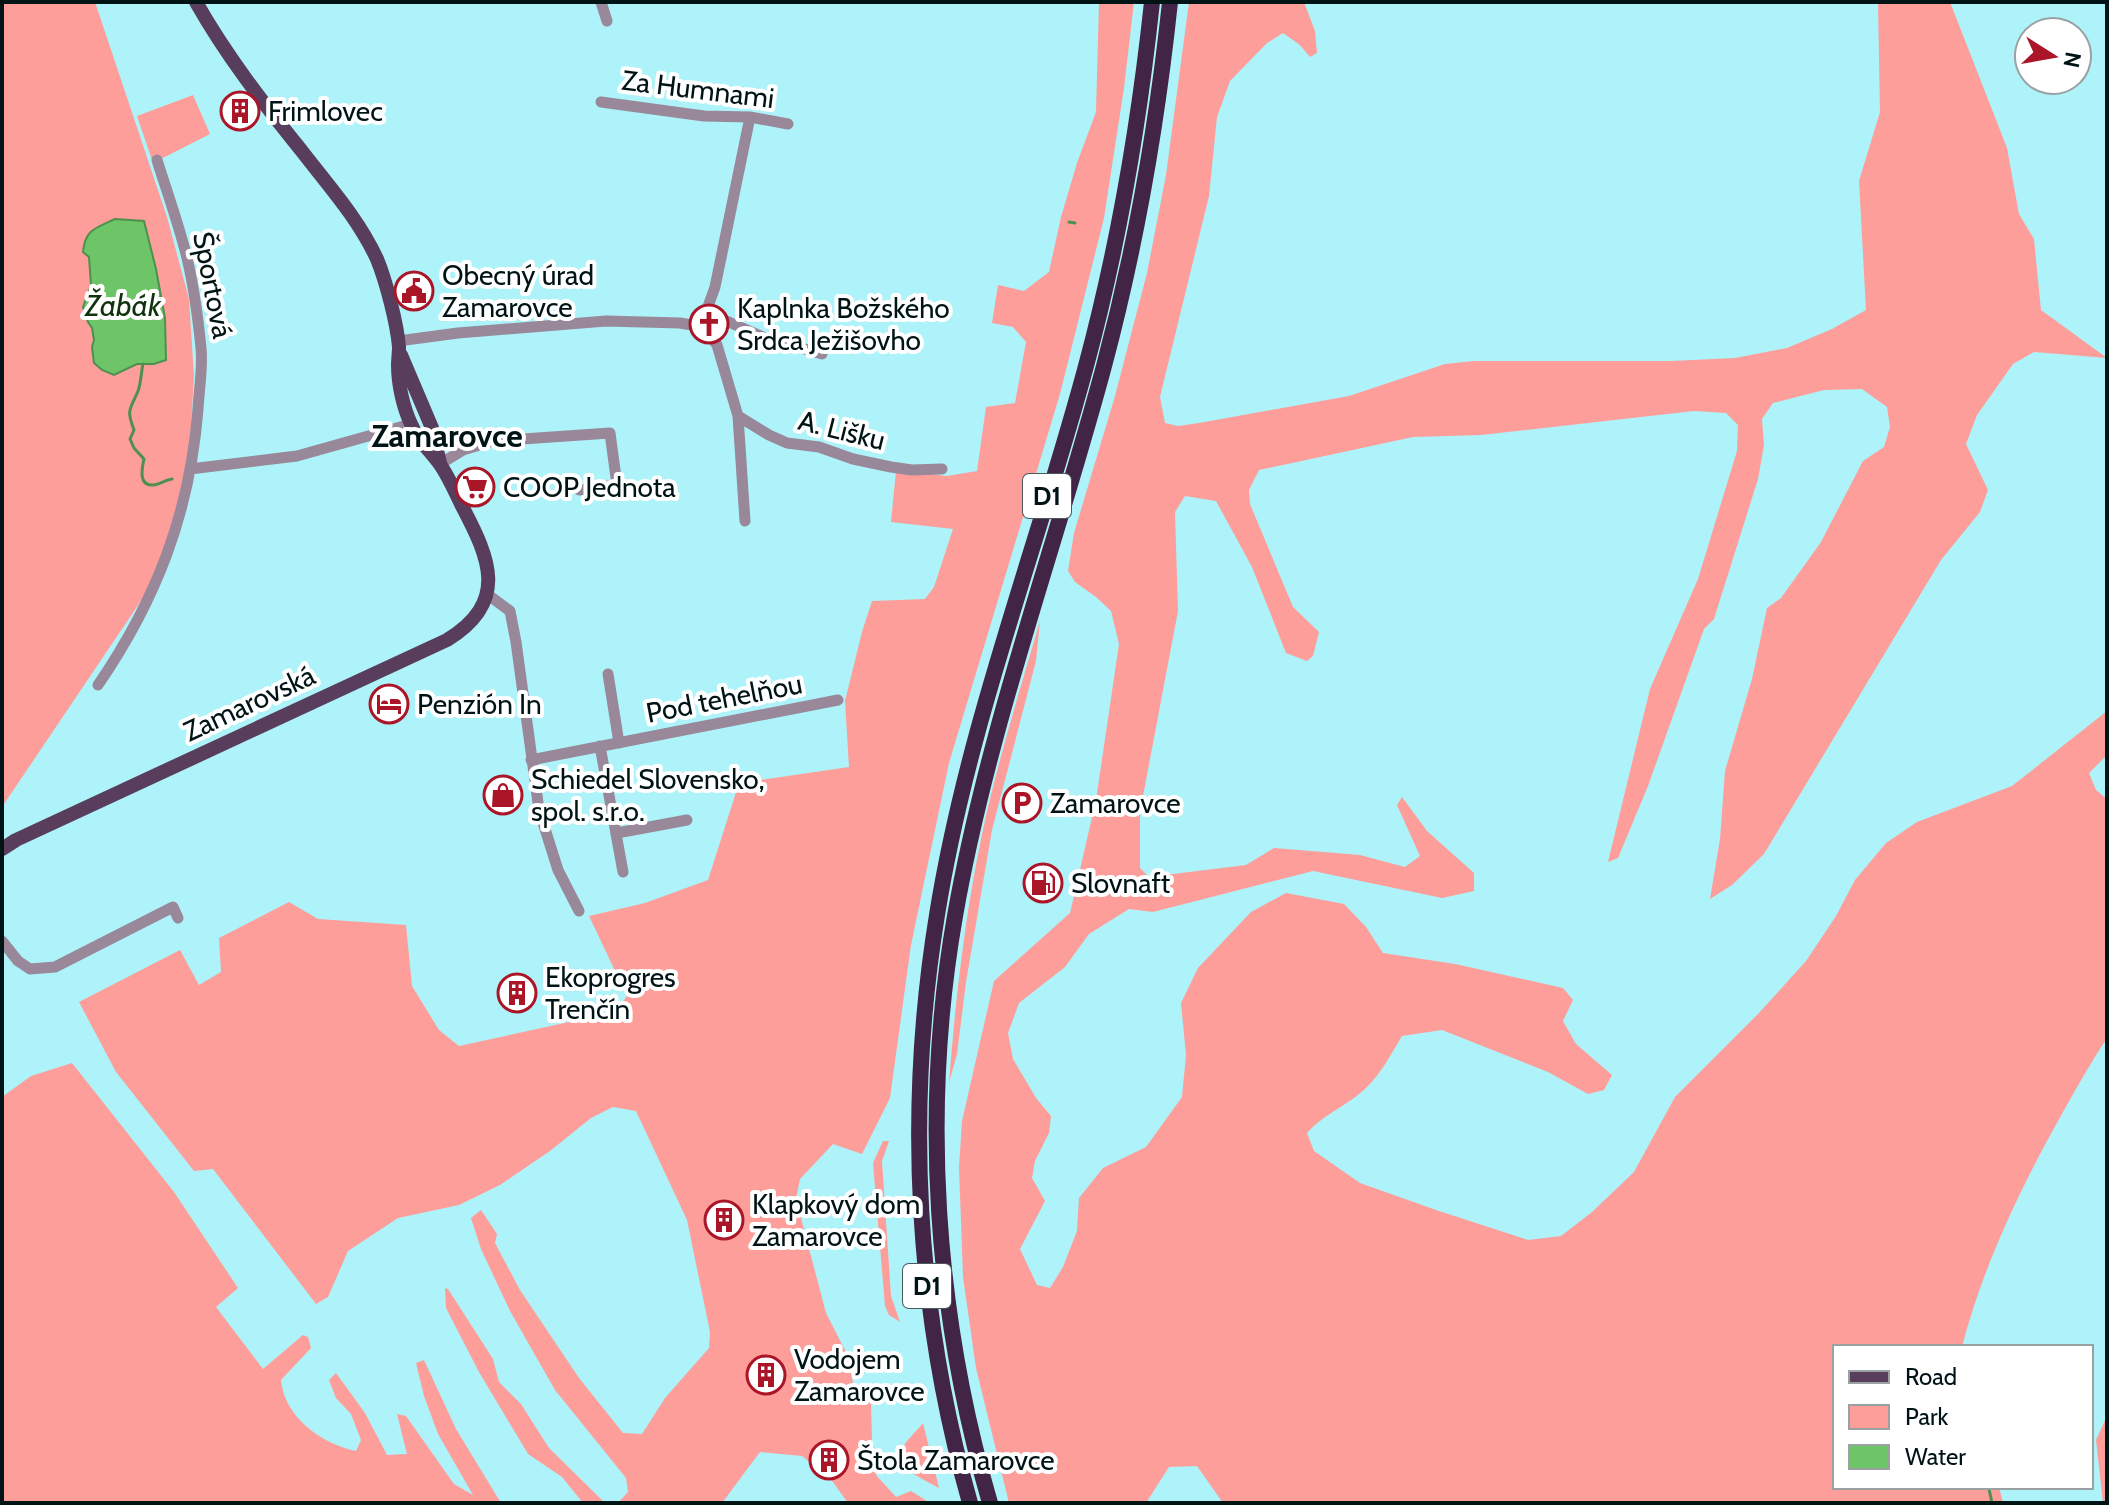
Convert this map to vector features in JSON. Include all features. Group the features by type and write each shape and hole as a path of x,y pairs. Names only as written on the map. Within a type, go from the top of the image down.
{"highway":[{"name":"D1","path":"970,1503 947,1412 929,1306 924,1253 919,1192 919,1131 920,1065 927,987 937,915 961,797 1003,640 1087,364 1112,257 1132,156 1152,2"},
{"name":"D1","path":"990,1503 965,1410 953,1345 942,1248 937,1132 941,1024 947,971 965,863 993,744 1104,366 1130,263 1150,158 1170,2"}],"main road":[{"path":"196,2 243,75 364,235 378,262 399,346 432,428 440,464"},
{"path":"399,346 401,393 411,424 423,446 440,464 478,535 489,573 487,594"},
{"name":"Zamarovská","path":"2,849 447,640 473,620 487,594"}],"street":[{"path":"601,2 607,21"},
{"name":"Za Humnami","path":"601,102 704,116 750,117 788,124"},
{"path":"698,326 715,287 750,117"},
{"name":"Športová","path":"98,685 126,641 160,575 183,507 197,426 201,350 188,259 157,160"},
{"path":"706,312 763,337 822,354"},
{"path":"399,346 458,333 594,322 698,326 717,345 738,416 745,521"},
{"name":"A. Lišku","path":"738,416 787,443 819,447 853,459 891,467 942,469"},
{"path":"190,469 297,456 411,424"},
{"path":"440,464 463,450 493,441 610,433 617,485 579,490"},
{"path":"487,594 510,611 539,810 558,870 579,911"},
{"name":"Pod tehelňou","path":"608,674 619,743"},
{"name":"Pod tehelňou","path":"531,760 838,700"},
{"path":"600,746 623,872"},
{"path":"617,833 687,820"},
{"path":"2,941 18,961 30,969 55,967 173,907 178,918"}],"green space":[{"path":"2,2 95,2 167,217 189,299 194,376 184,496 153,583 2,807"},
{"path":"1099,2 1134,2 1104,218 1060,394 949,763 911,945 890,1098 862,1154 833,1144 800,1179 796,1199 826,1313 849,1358 853,1383 871,1404 872,1441 879,1465 876,1475 896,1497 911,1491 930,1503 848,1503 830,1478 802,1456 760,1452 722,1503 618,1503 628,1492 626,1478 555,1390 510,1311 481,1249 471,1218 481,1210 497,1234 495,1243 520,1290 579,1378 623,1433 642,1434 665,1398 709,1348 710,1332 687,1220 636,1111 613,1107 591,1118 500,1185 459,1205 398,1218 348,1251 328,1297 316,1304 213,1169 194,1171 116,1072 79,1002 180,950 199,985 221,972 219,938 289,902 318,919 406,925 412,986 439,1030 459,1046 615,1012 627,996 589,916 645,903 708,880 739,783 849,767 845,701 872,601 925,599 934,587 953,529 891,522 896,471 947,476 977,471 986,407 1015,403 1026,342 1013,327 992,323 998,285 1024,291 1049,272 1061,217 1096,112"},
{"path":"1189,2 1304,2 1315,31 1317,53 1310,57 1283,33 1267,43 1230,81 1217,117 1209,196 1160,397 1165,423 1178,426 1199,423 1349,396 1445,364 1474,361 1671,361 1735,358 1787,348 1866,310 1859,181 1880,112 1878,2 1950,2 2007,148 2019,214 2034,239 2041,310 2107,358 2034,352 2013,364 1977,415 1966,444 1988,490 1980,512 1941,560 1764,854 1732,885 1710,899 1720,839 1725,771 1752,679 1767,608 1781,598 1821,542 1863,461 1884,447 1890,427 1887,407 1862,389 1824,390 1773,403 1762,419 1764,445 1758,479 1714,619 1704,629 1648,786 1618,858 1608,862 1650,689 1698,579 1737,451 1738,425 1726,413 1694,411 1481,435 1413,437 1259,470 1249,490 1250,504 1293,607 1319,632 1313,656 1307,661 1286,653 1252,567 1216,501 1185,496 1175,512 1178,611 1140,812 1140,868 1149,877 1246,865 1274,848 1360,855 1405,867 1420,856 1397,805 1402,797 1427,831 1474,873 1474,891 1442,898 1313,871 1153,912 1129,909 1089,934 1065,967 1019,1003 1008,1033 1013,1059 1036,1098 1051,1116 1049,1133 1035,1161 1032,1178 1045,1201 1020,1249 1037,1285 1050,1288 1063,1267 1077,1231 1079,1198 1103,1168 1146,1147 1182,1097 1186,1055 1181,1003 1198,968 1251,912 1286,893 1344,904 1366,927 1383,953 1455,964 1563,988 1573,1000 1563,1021 1576,1044 1612,1075 1604,1090 1588,1094 1548,1072 1442,1030 1402,1036 1367,1087 1307,1133 1314,1151 1360,1183 1436,1210 1528,1240 1561,1236 1634,1172 1675,1097 1806,961 1855,880 1886,843 1917,822 2012,786 2107,711 2107,755 2089,773 2096,790 2107,799 2107,1038 2063,1112 2019,1197 1992,1256 1963,1345 1833,1345 1833,1489 2000,1489 2003,1503 1223,1503 1197,1466 1169,1467 1146,1503 1009,1503 976,1368 963,1277 959,1167 962,1121 994,981 1070,913 1096,800 1119,644 1111,611 1075,582 1068,571 1074,533 1115,396 1147,273 1166,175"},
{"name":"Frimlovec","path":"193,95 210,134 153,163 137,116"},
{"path":"1040,621 1036,661 992,830 957,1054 949,1083 963,949 979,849 998,767"},
{"path":"72,1063 174,1192 238,1288 216,1307 263,1369 303,1335 308,1337 311,1348 281,1380 289,1406 297,1417 330,1442 356,1451 361,1440 351,1414 336,1398 329,1380 336,1373 365,1413 387,1455 407,1454 397,1414 406,1416 454,1484 473,1495 438,1434 424,1396 416,1363 424,1360 456,1429 501,1503 2,1503 2,1097 31,1076"},
{"path":"883,1141 889,1141 882,1161 891,1296 900,1322 889,1315 885,1306 873,1163"},
{"path":"445,1288 493,1359 499,1382 521,1404 549,1448 604,1502 610,1503 583,1503 562,1477 528,1454 479,1372 446,1308"},
{"path":"2107,1416 2107,1503 2103,1503 2096,1440"},
{"path":"923,1423 939,1488 912,1473 900,1456 904,1446"}],"water":[{"name":"Žabák","path":"115,219 144,221 165,318 166,360 137,364 114,375 94,363 92,328 83,307 91,285 89,257 83,252 89,234"}],"waterway":[{"path":"1069,222 1075,223"},
{"path":"143,364 139,388 130,410 134,430 130,439 144,459 142,476 145,483 155,485 172,479"},
{"path":"1989,1489 1992,1503"}],"place":[{"name":"Frimlovec","path":"240,111"},
{"name":"Obecný úrad Zamarovce","path":"414,291"},
{"name":"Kaplnka Božského Srdca Ježišovho","path":"709,324"},
{"name":"COOP Jednota","path":"475,487"},
{"name":"Penzión In","path":"389,704"},
{"name":"Schiedel Slovensko, spol. s.r.o.","path":"503,795"},
{"name":"Zamarovce","path":"1022,803"},
{"name":"Slovnaft","path":"1043,883"},
{"name":"Ekoprogres Trenčín","path":"517,993"},
{"name":"Klapkový dom Zamarovce","path":"724,1220"},
{"name":"Vodojem Zamarovce","path":"766,1375"},
{"name":"Štola Zamarovce","path":"829,1460"}],"district":[{"name":"Zamarovce","path":"447,436"}]}
